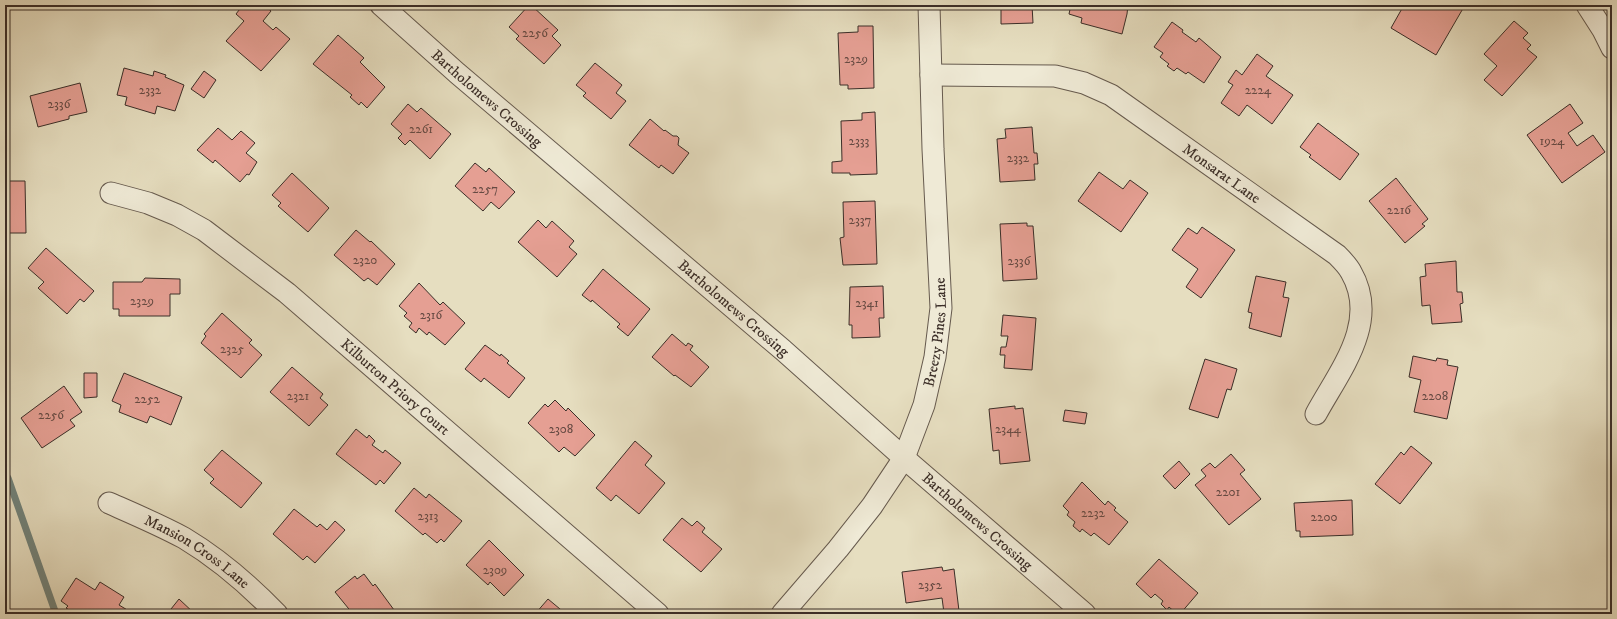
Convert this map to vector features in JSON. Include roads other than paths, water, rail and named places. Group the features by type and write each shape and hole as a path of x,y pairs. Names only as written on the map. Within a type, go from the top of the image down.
{"street":[{"name":"Bartholomews Crossing","path":"381,5 458,73 783,350 904,458 1084,614"},
{"name":"Breezy Pines Lane","path":"782,614 838,549 867,512 904,458 925,398 935,357 941,308 933,149 929,5"},
{"path":"1587,5 1603,30 1612,48"},
{"name":"Monsarat Lane","path":"931,75 1055,76 1084,83 1111,95 1337,255 1351,271 1359,290 1362,306 1360,327 1354,346 1316,414"},
{"name":"Kilburton Priory Court","path":"111,193 148,203 177,215 204,230 282,289 658,614"},
{"name":"Mansion Cross Lane","path":"109,503 183,538 223,564 251,588 276,614"}],"waterway":[{"path":"5,473 56,614"}]}
